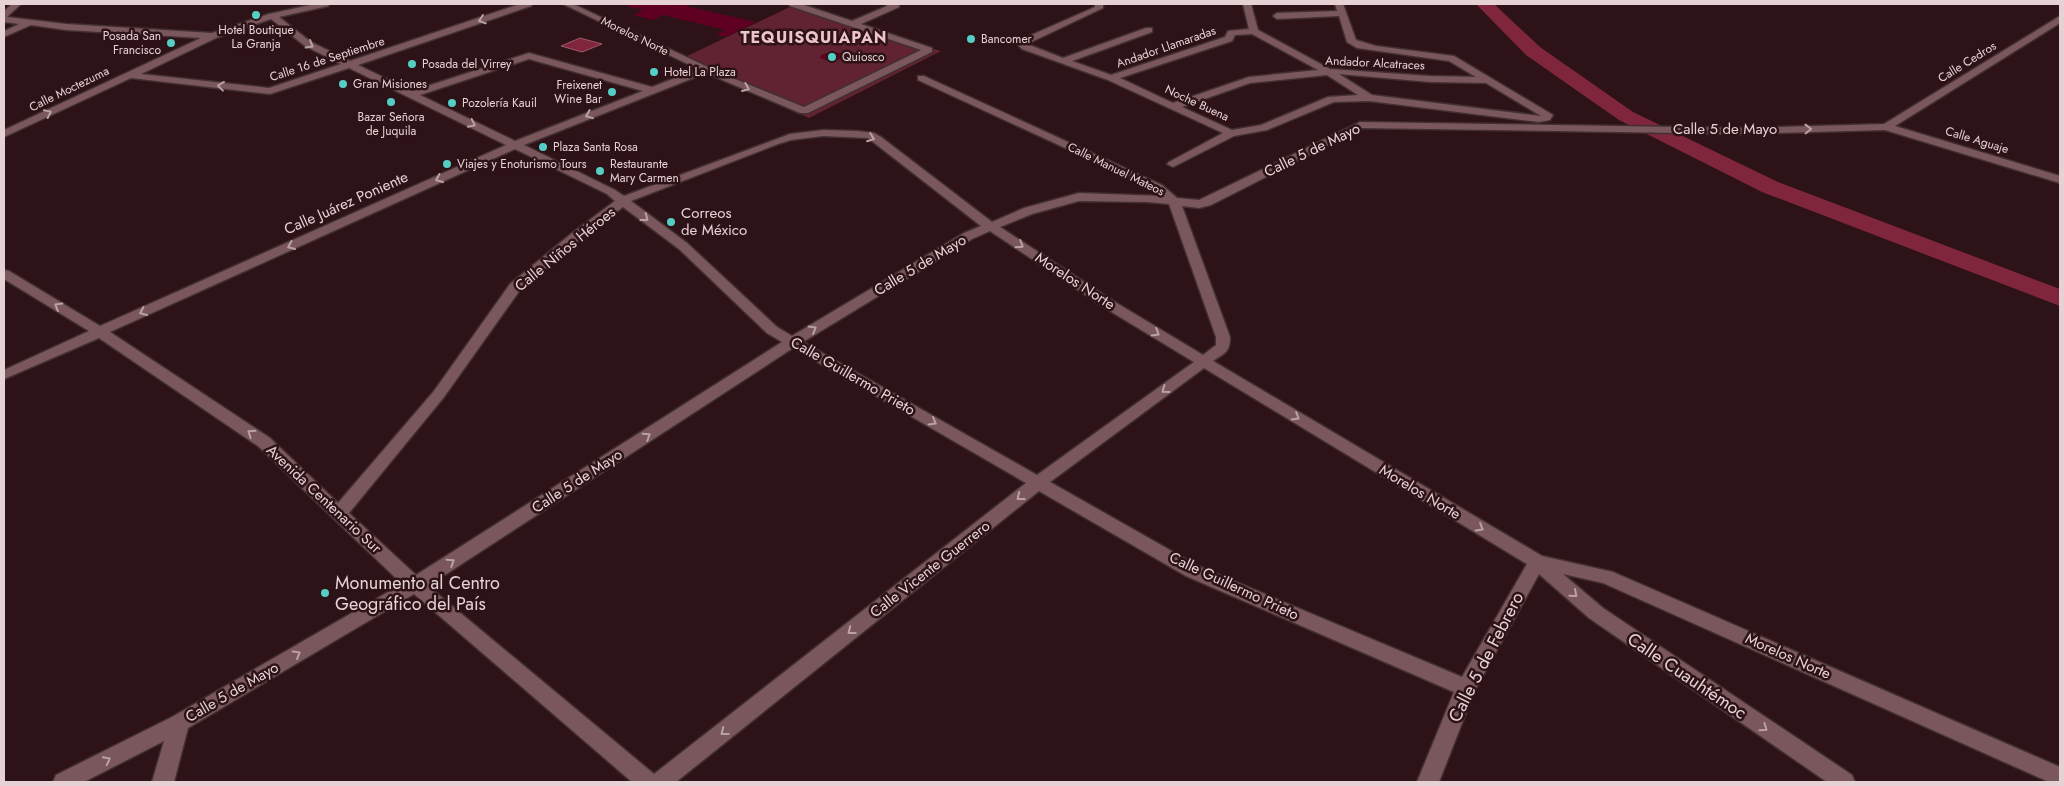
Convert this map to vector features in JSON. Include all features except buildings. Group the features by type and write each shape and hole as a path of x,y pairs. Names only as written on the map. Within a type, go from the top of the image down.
{"street":[{"path":"4,15 17,4"},
{"name":"Calle Moctezuma","path":"4,134 213,36 279,10 325,4"},
{"name":"Calle 16 de Septiembre","path":"127,75 270,91 528,4"},
{"path":"571,6 587,4"},
{"path":"794,4 853,24 896,6 890,4"},
{"name":"Noche Buena","path":"1099,4 1099,8 1022,44 1025,48 1111,78 1231,133 1263,128 1332,99 1369,98 1546,118 1548,115 1490,80"},
{"path":"1247,4 1254,28 1253,31 1329,72 1369,98"},
{"path":"1338,4 1352,42 1360,46 1451,58 1490,80"},
{"name":"Morelos Norte","path":"571,6 705,70 804,111 929,50 853,24"},
{"name":"Calle Guillermo Prieto","path":"279,10 308,44 624,200 683,246 772,330 1040,482 1192,571 1466,688"},
{"path":"1277,16 1342,14"},
{"path":"4,19 28,23 213,36"},
{"name":"Calle Cedros","path":"1886,126 2060,19"},
{"path":"4,34 28,23"},
{"path":"1063,61 1149,30"},
{"name":"Andador Llamaradas","path":"1111,78 1229,39 1231,33 1253,31"},
{"path":"412,94 529,56 650,90"},
{"name":"Calle Juárez Poniente","path":"4,375 515,145 650,90 705,70"},
{"name":"Andador Alcatraces","path":"1174,106 1249,80 1329,72 1430,79 1490,80"},
{"name":"Calle Manuel Mateos","path":"921,78 1158,187 1168,194 1179,209 1180,218 1222,337 1222,348 1204,361"},
{"name":"Calle 5 de Mayo","path":"64,782 179,723 415,585 792,342 968,236 1028,211 1079,197 1147,198 1199,204 1207,202 1360,125 1742,130 1886,126"},
{"name":"Calle Aguaje","path":"1886,126 2060,180"},
{"name":"Morelos Norte","path":"824,133 857,134 877,139 991,226 1110,305 1537,562 1607,577 2060,777"},
{"name":"Calle Niños Héroes","path":"340,512 439,394 515,287 575,237 624,200 774,142 790,137 824,133"},
{"path":"1173,164 1231,133"},
{"name":"Avenida Centenario Sur","path":"4,274 100,332 264,442 415,585 648,782"},
{"name":"Calle Vicente Guerrero","path":"660,782 1040,482 1204,361"},
{"name":"Calle 5 de Febrero","path":"1428,782 1466,688 1537,562"},
{"name":"Calle Cuauhtémoc","path":"1537,562 1596,613 1844,782"},
{"path":"164,782 179,723"}],"shaded area":[{"path":"792,6 941,51 809,118 683,58"},
{"path":"580,38 602,44 582,52 561,46"}],"waterway":[{"path":"1484,4 1533,51 1626,116 1770,187 2060,298"}],"place":[{"name":"Hotel Boutique La Granja","path":"256,15"},
{"name":"Bancomer","path":"971,39"},
{"name":"Posada San Francisco","path":"171,43"},
{"name":"Quiosco","path":"832,57"},
{"name":"Posada del Virrey","path":"412,64"},
{"name":"Hotel La Plaza","path":"654,72"},
{"name":"Gran Misiones","path":"343,84"},
{"name":"Freixenet Wine Bar","path":"612,92"},
{"name":"Bazar Señora de Juquila","path":"391,102"},
{"name":"Pozolería Kauil","path":"452,103"},
{"name":"Plaza Santa Rosa","path":"543,147"},
{"name":"Viajes y Enoturismo Tours","path":"447,164"},
{"name":"Restaurante Mary Carmen","path":"600,171"},
{"name":"Correos de México","path":"671,222"},
{"name":"Monumento al Centro Geográfico del País","path":"325,593"}],"district":[{"name":"TEQUISQUIAPAN","path":"814,37"}]}
